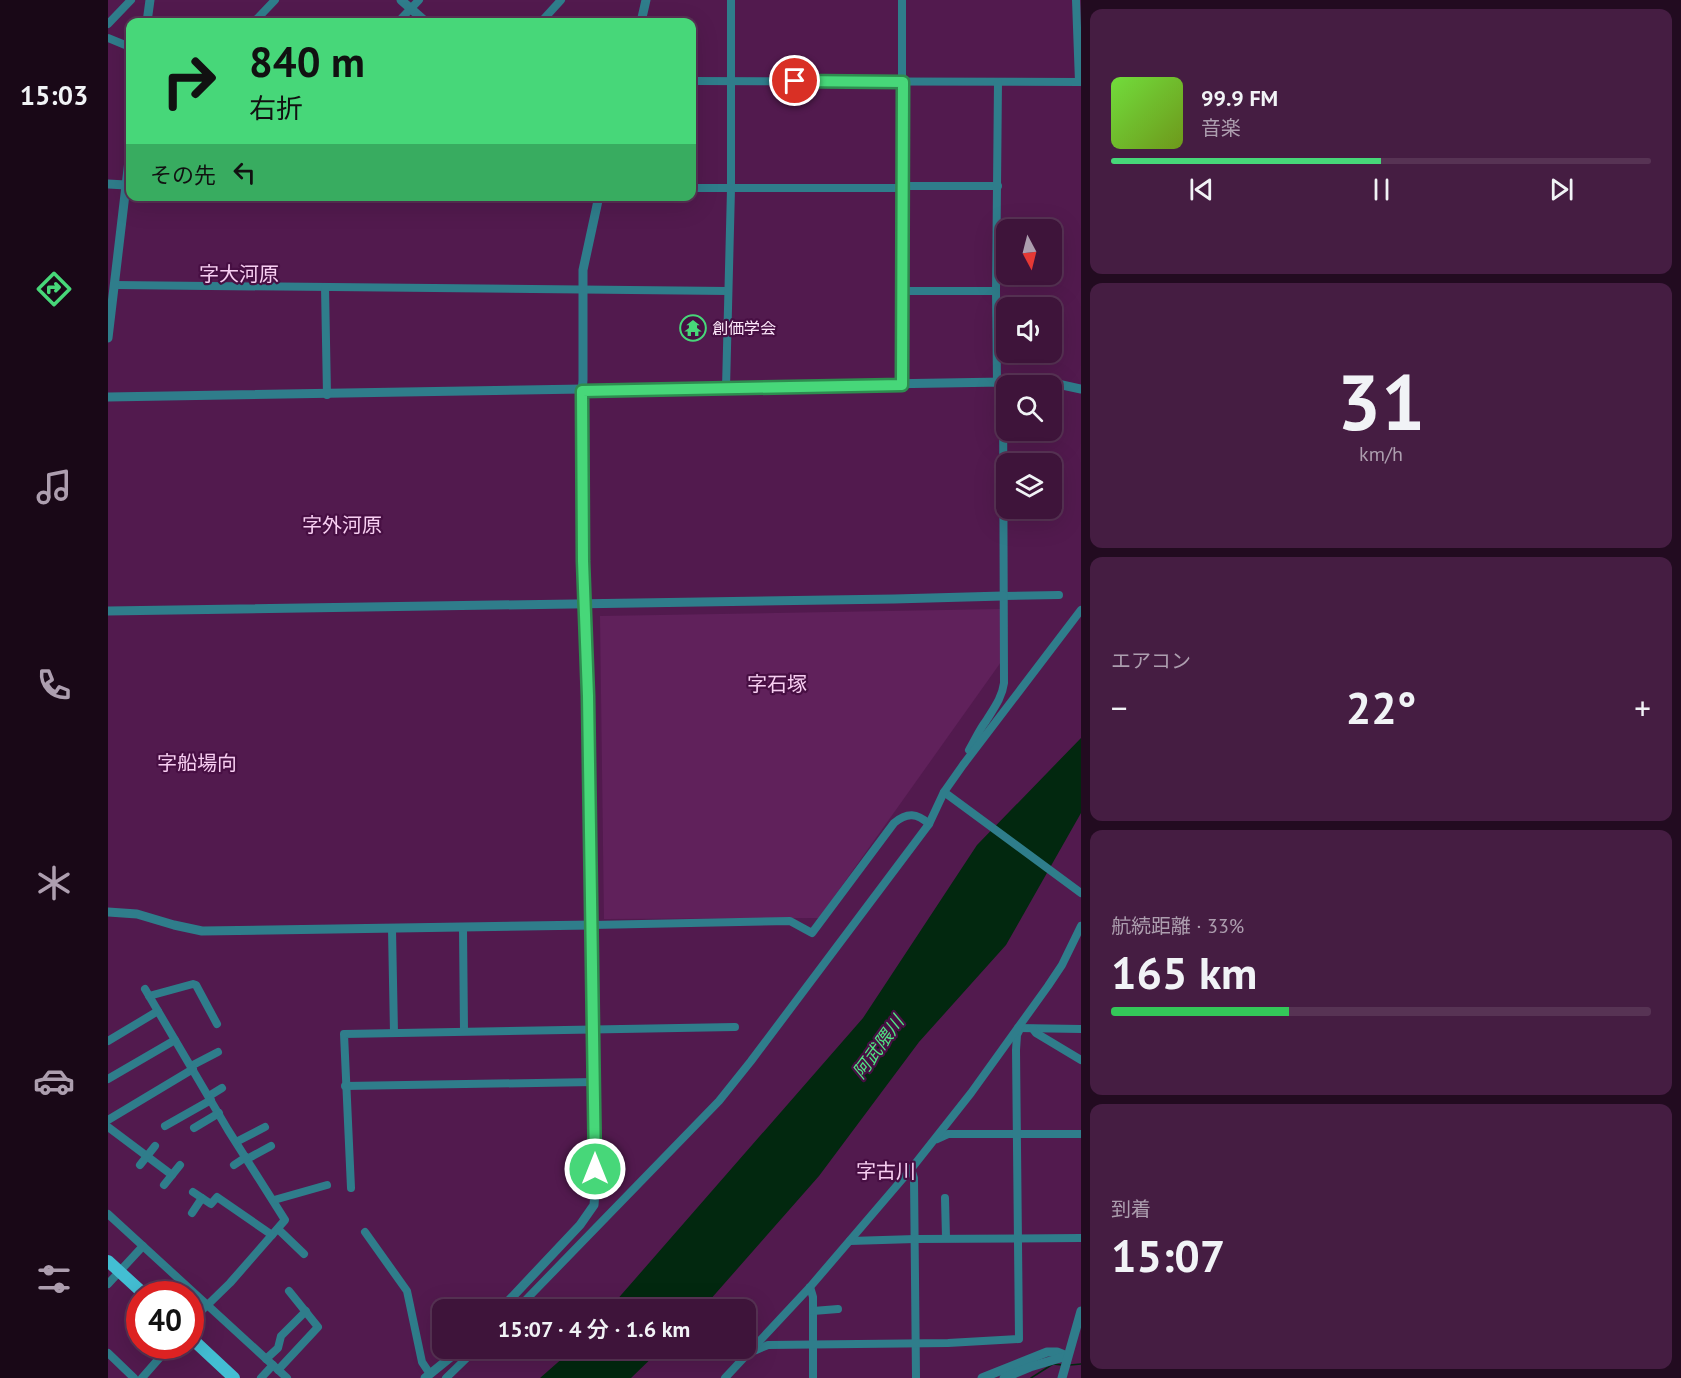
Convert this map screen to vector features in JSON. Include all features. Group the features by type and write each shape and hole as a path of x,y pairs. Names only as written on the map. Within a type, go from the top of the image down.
{"main road":[{"path":"108,1261 130,1281"},
{"path":"204,1350 234,1378"}],"street":[{"path":"108,24 131,0"},
{"path":"148,18 150,0"},
{"path":"258,18 275,0"},
{"path":"401,0 421,18"},
{"path":"402,18 419,0"},
{"path":"545,18 561,0"},
{"path":"642,18 646,0"},
{"path":"726,388 731,189 731,0"},
{"path":"902,0 902,385"},
{"path":"696,81 1080,82 1076,0"},
{"path":"108,38 126,45"},
{"path":"998,82 996,291 1000,375"},
{"path":"108,184 126,184"},
{"path":"696,188 998,186"},
{"path":"108,338 126,200"},
{"path":"511,1299 557,1251 594,1205 592,926 586,603 583,561 582,290 585,256 598,201"},
{"path":"115,285 728,291"},
{"path":"326,287 327,395"},
{"path":"903,291 996,291"},
{"path":"108,397 996,383"},
{"path":"1062,385 1081,388"},
{"path":"963,765 1003,692 1005,662 1001,441"},
{"path":"108,611 1059,595"},
{"path":"527,1299 718,1101 751,1060 929,824 963,765 1081,610"},
{"path":"947,794 1081,893"},
{"path":"108,912 137,914 174,926 202,931 790,921 812,933 894,823 910,814 921,817 929,824"},
{"path":"756,1345 850,1241 935,1139 1019,1028 1062,965 1081,926"},
{"path":"463,928 464,1031"},
{"path":"392,929 394,1033"},
{"path":"204,1309 285,1220 147,992 193,984 217,1024"},
{"path":"108,1041 158,1011"},
{"path":"351,1188 345,1086 345,1034 735,1027"},
{"path":"1019,1028 1081,1029"},
{"path":"756,1350 768,1345 813,1343 916,1343 1018,1339 1016,1050 1019,1028"},
{"path":"1033,1029 1081,1060"},
{"path":"108,1079 175,1040"},
{"path":"108,1120 218,1052"},
{"path":"345,1086 594,1082"},
{"path":"165,1126 222,1088"},
{"path":"194,1128 219,1113"},
{"path":"108,1127 172,1175"},
{"path":"236,1142 265,1127"},
{"path":"935,1139 948,1134 1081,1134"},
{"path":"140,1165 155,1146"},
{"path":"234,1165 271,1146"},
{"path":"164,1185 180,1165"},
{"path":"911,1168 914,1178 916,1378"},
{"path":"274,1200 327,1185"},
{"path":"193,1192 211,1204 217,1197 275,1232 304,1254"},
{"path":"192,1213 202,1198"},
{"path":"945,1198 946,1238"},
{"path":"108,1214 286,1378"},
{"path":"365,1233 407,1291 422,1362 428,1376 449,1359"},
{"path":"850,1241 1018,1237 1081,1238"},
{"path":"108,1284 143,1246"},
{"path":"810,1287 813,1297 813,1378"},
{"path":"261,1378 272,1365 318,1327 289,1291"},
{"path":"813,1311 838,1309"},
{"path":"272,1365 281,1336 306,1311"},
{"path":"1062,1378 1067,1356 1077,1339 1081,1311"},
{"path":"982,1378 1047,1352 1057,1352 1067,1356"},
{"path":"108,1353 134,1378"},
{"path":"1004,1378 1030,1367 1067,1356"},
{"path":"142,1378 159,1359"},
{"path":"447,1378 466,1359"},
{"path":"725,1378 743,1359"}],"shaded area":[{"path":"1001,609 1001,662 819,918 604,919 600,616"}],"water":[{"name":"阿武隈川","path":"1081,738 1081,813 1006,945 919,1042 819,1176 711,1299 618,1299 863,1018 977,845"},
{"path":"562,1359 651,1359 631,1378 540,1378"}],"waterway":[{"path":"1031,1378 1053,1364 1062,1365"},
{"path":"1070,1365 1081,1364"}],"place":[{"name":"創価学会","path":"693,328"}],"district":[{"name":"字大河原","path":"239,274"},
{"name":"字外河原","path":"342,525"},
{"name":"字石塚","path":"777,684"},
{"name":"字船場向","path":"197,763"},
{"name":"字古川","path":"886,1171"}],"route":[{"path":"595,1169 588,696 581,447 582,391 902,385 903,82 795,81"}]}
